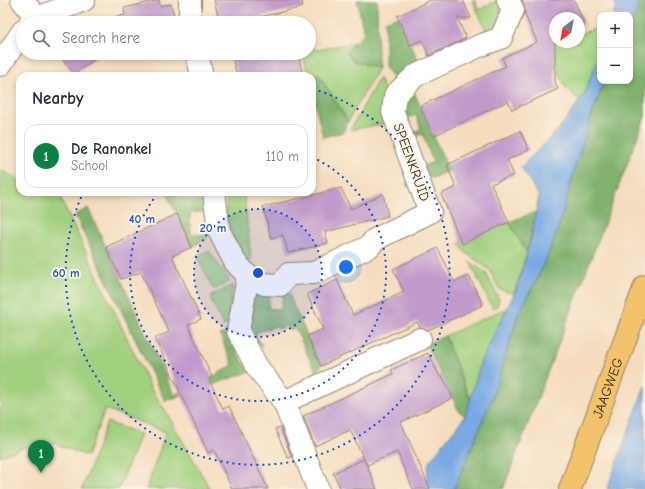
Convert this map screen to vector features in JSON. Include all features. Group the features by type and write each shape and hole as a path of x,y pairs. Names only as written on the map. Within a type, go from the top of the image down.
{"main road":[{"name":"JAAGWEG","path":"570,489 645,286"}],"street":[{"path":"22,0 27,16"},
{"path":"48,16 84,0"},
{"path":"190,0 191,16"},
{"name":"SPEENKRUID","path":"215,196 219,231 235,262 248,276 264,284 280,285 289,274 314,273 370,246 374,240 430,212 393,112 395,95 415,76 479,46 501,38 513,10 508,0"},
{"path":"0,65 16,43"},
{"path":"199,60 201,72"},
{"path":"248,276 238,331 258,367 284,402 318,489"},
{"path":"284,402 420,339"}],"green space":[{"path":"357,0 377,0 378,68 354,61 346,52 364,33"},
{"path":"472,0 475,0 479,10 498,0 501,15 500,22 495,30 488,34"},
{"path":"641,0 645,0 645,117 503,489 454,489 492,398 518,315 541,271 556,235 584,138 603,84 633,84 633,20"},
{"path":"397,17 420,64 398,84 385,66 385,21"},
{"path":"597,28 597,61 584,95 580,101 566,88 546,44 549,43 549,48 585,48 585,32"},
{"path":"355,42 346,52 354,61 378,68 348,121 319,75 316,74 316,72 307,71 304,60 316,60 317,50"},
{"path":"316,74 319,75 348,121 343,132 323,137 316,108"},
{"path":"379,78 386,97 382,109 387,123 350,130"},
{"path":"414,92 449,171 432,178 428,177 421,167 433,162 423,134 411,138 409,133 421,129 416,115 404,119 405,100"},
{"path":"0,170 16,178 16,196 59,196 151,389 165,410 210,489 146,489 166,432 105,409 87,456 45,440 0,456"},
{"path":"168,196 205,196 207,209 203,212 190,213 191,234 206,235 207,238 192,247"},
{"path":"226,196 244,196 251,260 247,263 243,263 226,217"},
{"path":"88,208 174,395 233,365 220,335 228,331 237,352 249,372 165,401 75,215"},
{"path":"536,212 527,253 509,222"},
{"path":"509,222 527,253 514,294 499,289 489,269 466,253 459,244"},
{"path":"209,251 230,281 215,289 212,287 197,256"},
{"path":"470,262 486,273 499,299 497,306 493,309"},
{"path":"233,285 227,325 223,326 210,297"},
{"path":"262,292 270,292 268,308 281,310 283,294 289,293 321,366 316,372 295,328 289,331 286,326 278,329 277,326 255,333 262,346 254,342 250,337 248,332 248,321 253,297"},
{"path":"502,310 506,310 482,359 470,400 445,336"},
{"path":"445,336 470,400 465,416 459,411 426,344"},
{"path":"107,422 140,434 119,489 82,489"}],"water":[{"path":"614,0 641,0 633,20 633,12 614,12 616,5"},
{"path":"597,61 597,84 603,84 584,138 556,235 541,271 518,315 492,398 454,489 425,489 429,462 465,416 482,359 516,290 531,239 539,196 521,167 559,129 584,95"},
{"path":"645,386 645,489 607,489"}],"building":[{"path":"159,0 160,6 171,4 174,16 120,16 125,15 124,8"},
{"path":"214,0 302,0 303,7 264,16 218,16"},
{"path":"431,0 463,0 471,18 457,18 466,38 429,56 422,40 410,45 397,16"},
{"path":"522,0 574,0 579,12 549,12 549,48 555,48 555,82 558,89 512,110 508,101 433,136 420,106 506,66 502,58 537,42 525,15"},
{"path":"63,60 93,60 77,72 72,72"},
{"path":"233,60 300,60 302,72 236,72"},
{"path":"520,131 529,150 507,160 514,175 491,184 509,222 462,244 441,194 456,187 447,165"},
{"path":"341,188 351,209 383,194 388,216 325,232 328,243 288,253 283,235 271,238 263,207 308,196 316,196 316,194"},
{"path":"177,214 192,247 172,256 201,319 188,325 212,377 209,379 223,409 229,406 268,489 232,489 214,450 208,453 155,338 169,332 141,272 121,279 106,247"},
{"path":"438,248 454,282 469,276 483,305 428,330 420,327 417,322 321,366 307,336 323,329 307,294 337,280 353,315 404,292 393,269"},
{"path":"428,353 453,398 401,422 430,489 413,489 397,452 367,465 350,430 315,446 303,416 393,374 391,370"},
{"path":"280,427 292,457 288,458 275,429"},
{"path":"364,459 377,489 341,489 333,473"}],"place":[{"name":"De Ranonkel","path":"41,473"}]}
